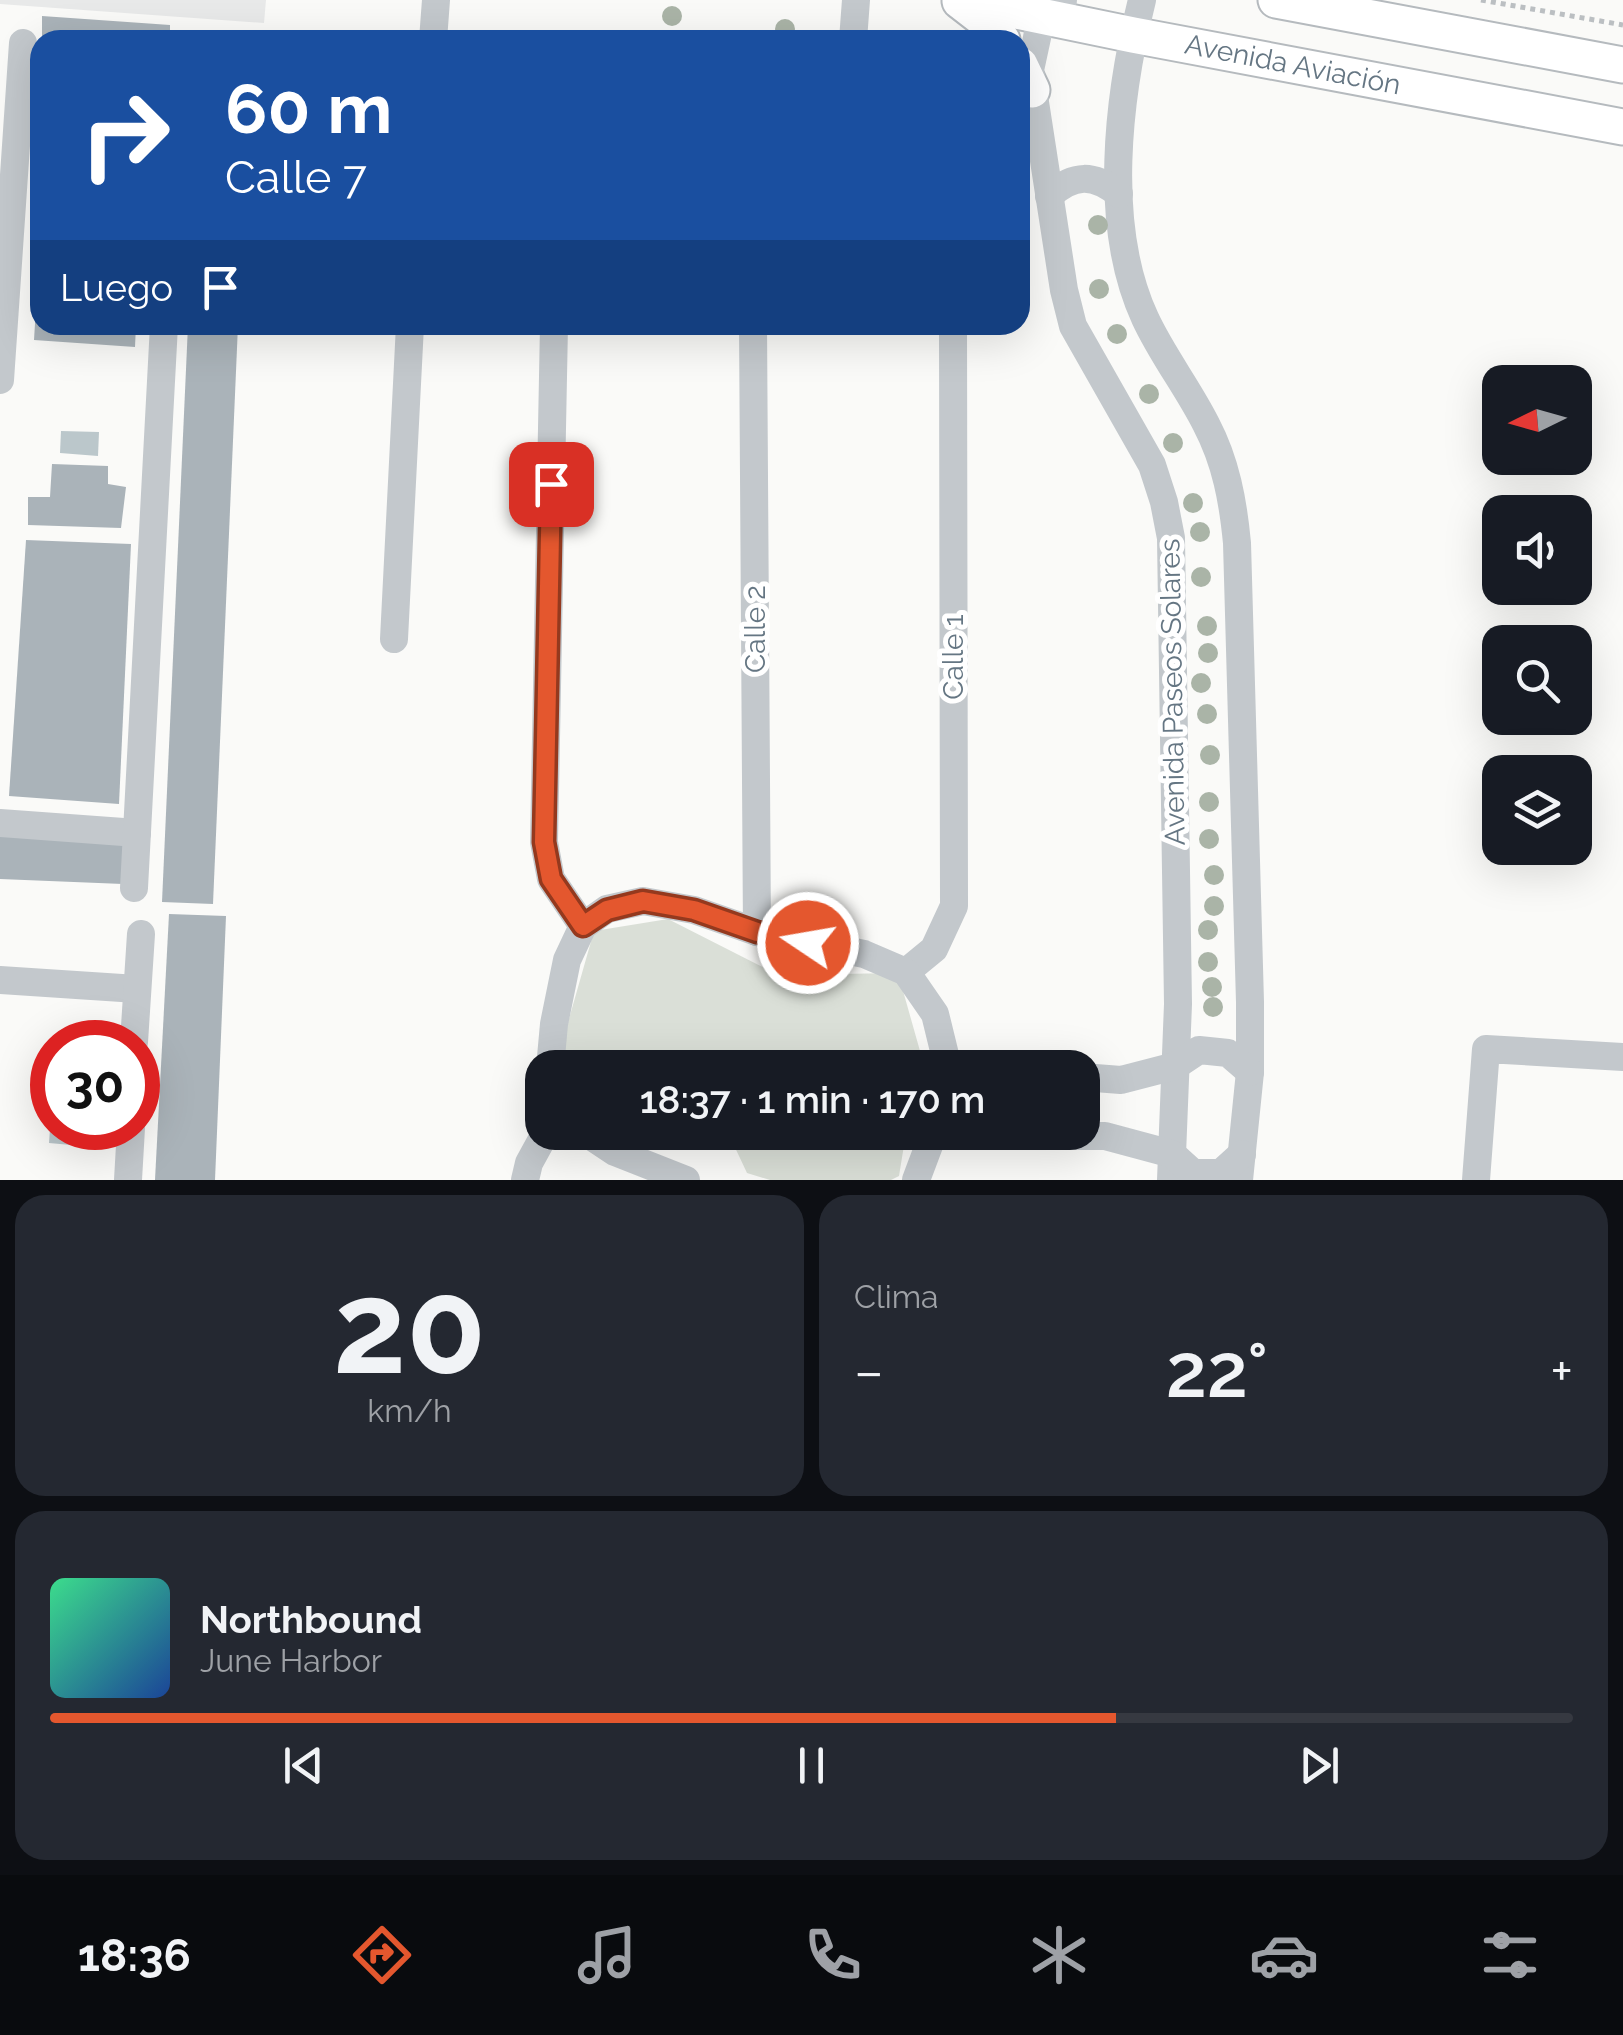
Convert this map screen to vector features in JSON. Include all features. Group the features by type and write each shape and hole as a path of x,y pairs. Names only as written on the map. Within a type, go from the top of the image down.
{"main road":[{"name":"Avenida Aviación","path":"961,0 1055,8 1133,35 1623,127"},
{"path":"961,0 994,30"},
{"path":"1276,0 1623,65"}],"street":[{"path":"434,30 436,0"},
{"path":"854,30 856,0"},
{"path":"1100,1136 1193,1173 1221,1173 1240,1167 1250,1072 1233,504 1227,476 1207,425 1146,319 1131,282 1121,237 1120,141 1133,35 1142,0"},
{"name":"Avenida Paseos Solares","path":"1030,70 1038,33 1055,8"},
{"path":"0,380 30,87 23,43"},
{"name":"Avenida Paseos Solares","path":"1030,98 1073,326 1152,465 1171,538 1178,1004 1171,1167"},
{"path":"1050,196 1061,185 1076,179 1092,179 1120,194"},
{"path":"134,888 163,335"},
{"path":"394,639 409,335"},
{"path":"554,335 544,842 551,879 583,926"},
{"name":"Calle 2","path":"753,335 757,932"},
{"name":"Calle 1","path":"906,972 934,949 954,906 952,335"},
{"path":"0,823 137,833"},
{"path":"552,1050 566,960 583,926 607,910 643,901 694,910 757,932 864,954 906,972 935,1014 944,1050"},
{"path":"135,1020 142,934"},
{"path":"0,980 137,989"},
{"path":"1476,1180 1486,1049 1623,1057"},
{"path":"1100,1078 1121,1080 1175,1066 1199,1050 1228,1053 1250,1072"},
{"path":"128,1180 130,1150"},
{"path":"525,1180 536,1150"},
{"path":"612,1150 686,1180"},
{"path":"916,1180 927,1150"}],"path":[{"path":"1481,0 1623,25"}],"shaded area":[{"path":"0,0 266,0 264,23 0,4"},
{"path":"61,431 99,432 98,456 60,453"},
{"path":"668,919 778,975 898,973 920,1050 560,1050 594,931"},
{"path":"736,1150 903,1150 899,1176 891,1180 770,1180 747,1173"}],"building":[{"path":"42,16 170,25 170,30 42,30"},
{"path":"34,335 136,335 135,347 34,340"},
{"path":"188,335 238,335 213,904 162,902"},
{"path":"52,464 108,466 108,484 126,487 121,528 28,525 28,497 50,497"},
{"path":"26,540 131,544 119,804 9,796"},
{"path":"0,835 126,840 123,884 0,879"},
{"path":"169,914 226,916 215,1180 155,1180 157,1150 160,1150"}],"route":[{"path":"551,484 544,842 551,879 583,926 607,910 643,901 694,910 757,932 808,943"}]}
